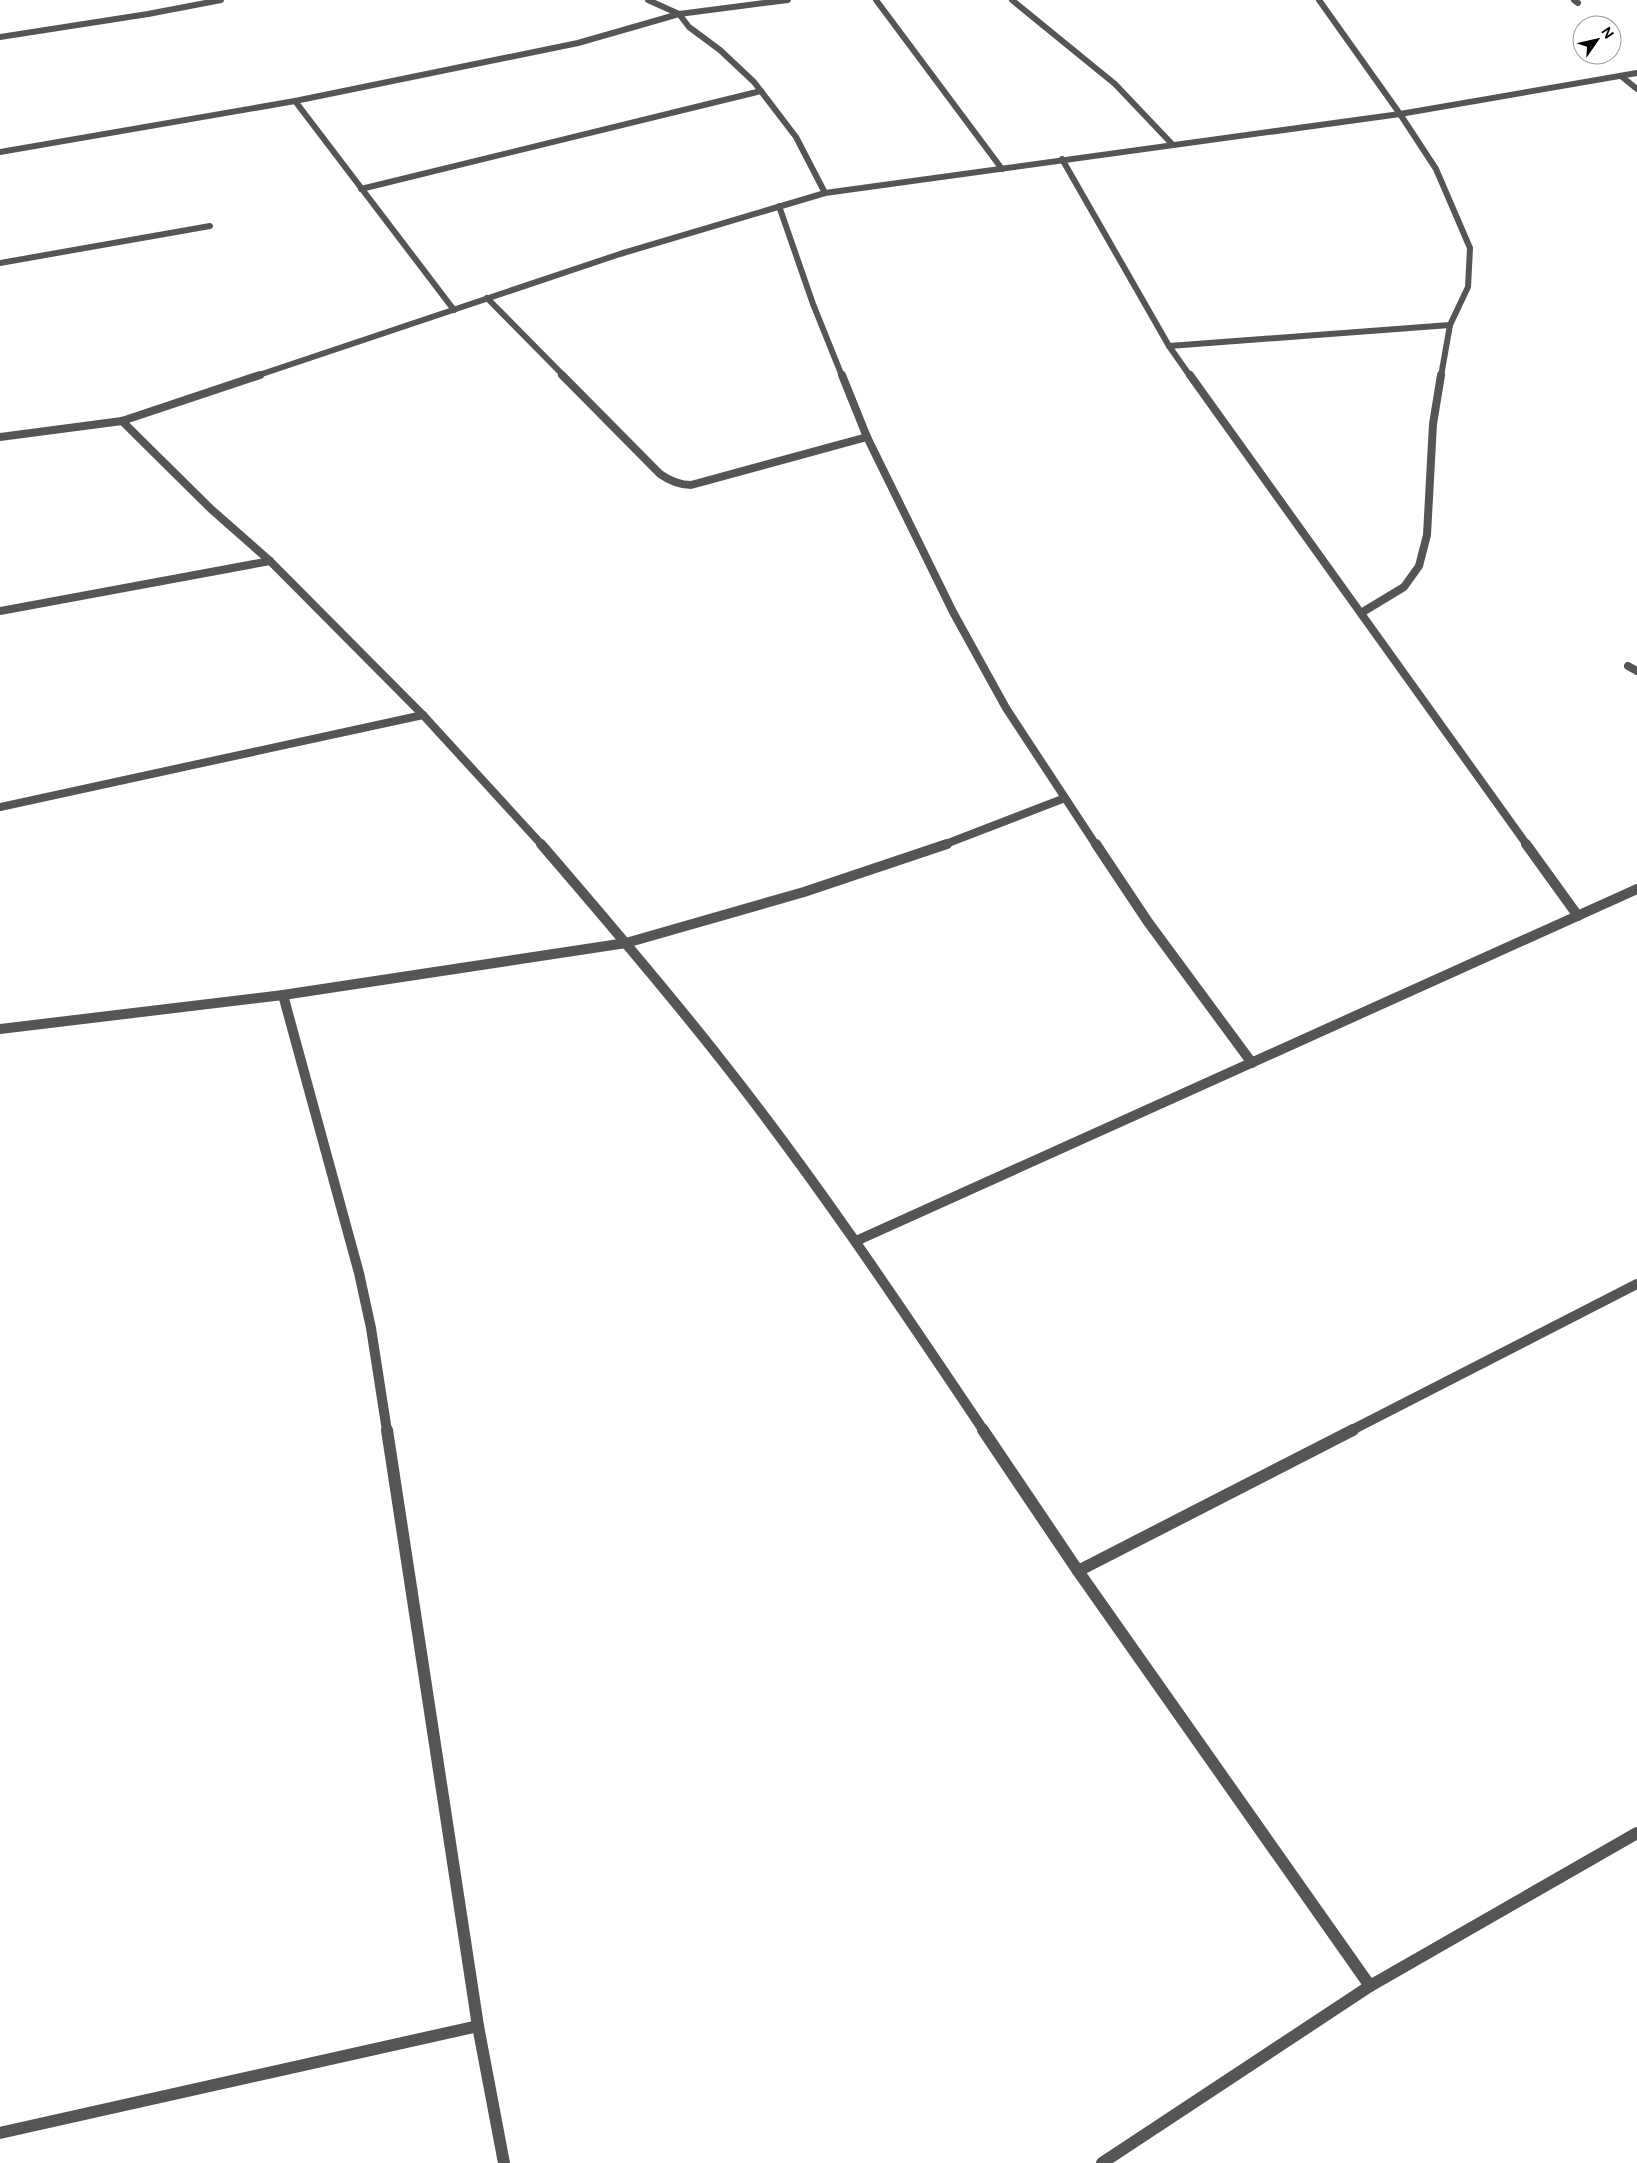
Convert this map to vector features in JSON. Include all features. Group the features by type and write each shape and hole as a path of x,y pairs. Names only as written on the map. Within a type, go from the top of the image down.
{"street":[{"path":"0,37 148,14 221,0"},
{"path":"648,0 679,14 689,26 720,50 761,91 796,137 825,193"},
{"path":"0,152 295,101 578,43 679,14 788,0"},
{"path":"876,0 1002,169"},
{"path":"1012,0 1115,84 1172,144"},
{"path":"1319,0 1400,114 1436,169 1470,248 1468,287 1450,325 1433,424 1427,535 1419,566 1404,587 1360,613"},
{"path":"0,437 122,421 620,254 825,193 1400,114 1637,73"},
{"path":"1621,76 1637,89"},
{"path":"361,189 761,91"},
{"path":"295,101 454,310"},
{"path":"1062,159 1169,346 1578,916"},
{"path":"779,206 813,304 867,436 952,612 1006,708 1065,798 1148,922 1252,1062"},
{"path":"0,263 210,226"},
{"path":"487,298 664,478 678,485 691,485 867,436"},
{"path":"1169,346 1450,325"},
{"path":"122,421 211,509 270,561 423,715 526,827 626,943 724,1062 856,1241 1078,1571 1370,1986"},
{"path":"0,611 270,561"},
{"path":"1628,666 1637,672"},
{"path":"0,807 423,715"},
{"path":"0,1029 284,995 626,943 804,892 952,842 1065,798"},
{"path":"856,1241 1637,889"},
{"path":"284,995 359,1273 371,1328 478,2026 504,2163"},
{"path":"1078,1571 1637,1284"},
{"path":"1102,2163 1370,1986 1637,1833"},
{"path":"0,2134 478,2026"}]}
